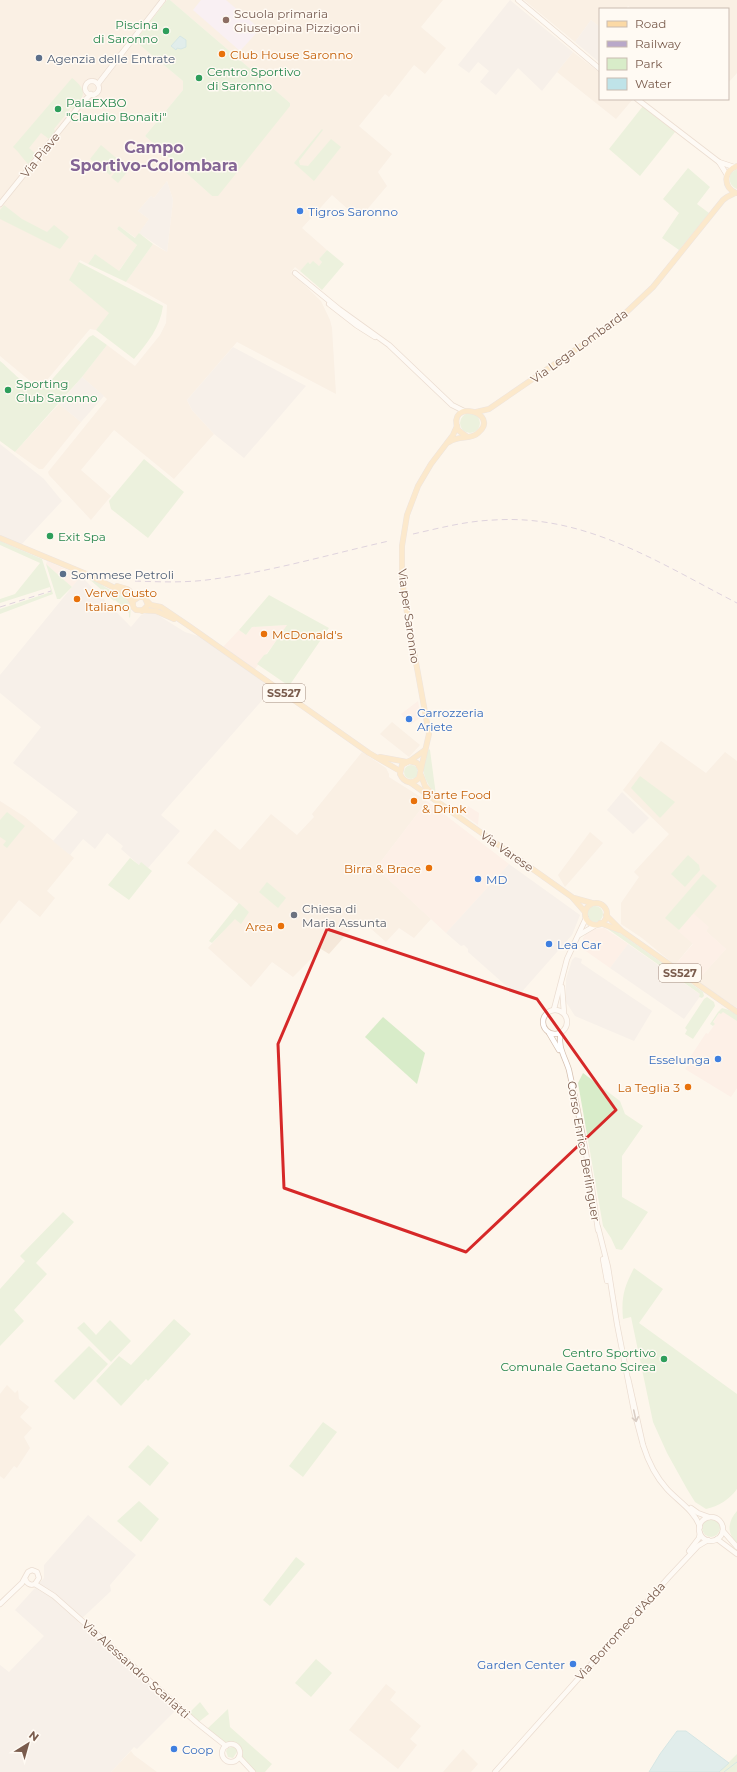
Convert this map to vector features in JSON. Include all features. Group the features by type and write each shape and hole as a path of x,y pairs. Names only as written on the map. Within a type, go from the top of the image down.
{"main road":[{"path":"736,167 727,175 728,186 736,193"},
{"name":"Via Lega Lombarda","path":"723,200 728,186"},
{"name":"Via Lega Lombarda","path":"476,412 489,409 616,322 653,287 723,200 726,197 736,193"},
{"path":"483,423 481,417 476,412 471,410 464,411 457,423 459,432 466,436 477,435 482,429 484,418 489,409"},
{"name":"Via per Saronno","path":"421,772 430,734 406,606 402,574 402,546 406,519 414,495 431,464 455,431 457,423"},
{"name":"Via per Saronno","path":"447,444 459,437 466,436"},
{"path":"0,538 122,591 130,599 136,610 141,612 147,607 147,601 143,597 139,597 123,587 88,575"},
{"path":"133,605 134,600 139,597"},
{"name":"SS527","path":"147,601 151,605 161,607 369,753 400,771 403,779 411,783"},
{"name":"SS527","path":"141,612 151,611 162,613 199,633"},
{"path":"400,771 402,765 419,756 426,749"},
{"name":"SS527","path":"369,753 389,759 417,763 421,772"},
{"path":"411,783 417,780 421,772"},
{"name":"Via Varese","path":"421,772 425,786 442,804"},
{"name":"Via Varese","path":"411,783 572,897 585,912"},
{"name":"Via Varese","path":"572,897 592,903"},
{"path":"586,918 586,907 592,903"},
{"name":"SS527","path":"592,903 603,905 606,914 622,931 737,1012"},
{"path":"598,924 604,920 606,914"},
{"name":"SS527","path":"586,918 590,923 622,931"}],"street":[{"path":"96,83 87,83 86,90 91,94 97,92 96,83 163,0"},
{"path":"518,0 599,68"},
{"name":"Via Piave","path":"80,105 86,90"},
{"name":"Via Piave","path":"0,204 80,105 91,94"},
{"path":"638,100 719,162 727,175"},
{"path":"719,162 736,167"},
{"path":"295,273 343,316 386,342 456,409 464,411"},
{"path":"452,405 457,423"},
{"path":"554,1009 567,960 586,918"},
{"path":"578,936 598,924"},
{"path":"562,980 564,1013 568,1021 566,1028 561,1033 549,1033 544,1028 544,1018 548,1012 554,1009 560,1010 564,1013"},
{"name":"Corso Enrico Berlinguer","path":"549,1033 570,1075"},
{"name":"Corso Enrico Berlinguer","path":"561,1033 559,1043 570,1075 582,1134 608,1285 643,1445 658,1476 668,1490 693,1514 700,1530"},
{"name":"Corso Enrico Berlinguer","path":"658,1476 694,1511 709,1517"},
{"path":"737,1547 723,1531 721,1521 713,1517 709,1517 703,1521 700,1530 708,1540 717,1539 737,1554"},
{"name":"Via Borromeo d'Adda","path":"669,1577 696,1542 700,1530"},
{"path":"717,1539 723,1531"},
{"name":"Via Borromeo d'Adda","path":"495,1772 669,1577 698,1546 708,1540"},
{"path":"0,1604 15,1590 25,1578 26,1573 32,1570 38,1574 39,1578 33,1584 15,1590"},
{"path":"25,1578 26,1582 33,1584"},
{"name":"Via Alessandro Scarlatti","path":"39,1578 54,1596 224,1748"},
{"name":"Via Alessandro Scarlatti","path":"33,1584 54,1596"},
{"path":"230,1744 236,1746 240,1751 237,1759 230,1762 226,1760 223,1755 224,1748 230,1744"},
{"path":"237,1759 253,1772"}],"highlighted area":[{"path":"327,929 537,999 616,1110 466,1252 284,1188 278,1044"}],"shaded area":[{"path":"0,0 167,0 135,41 183,81 183,90 145,136 212,196 290,103 170,0 443,0 421,27 446,48 425,74 414,65 389,97 385,94 359,126 392,154 378,172 387,186 359,219 332,195 302,228 327,250 319,259 322,262 319,266 308,263 300,271 295,267 291,272 321,301 330,320 332,328 336,394 237,342 187,400 192,410 214,434 174,479 114,430 81,470 111,496 91,520 49,475 48,472 107,399 82,377 107,345 135,366 160,335 166,323 167,305 126,282 153,244 167,252 173,200 167,181 154,198 151,196 138,211 149,219 136,238 119,226 117,229 137,245 118,272 95,254 88,264 80,260 70,281 110,313 96,330 90,329 47,380 37,383 30,381 0,356"},
{"name":"Scuola primaria Giuseppina Pizzigoni","path":"201,0 226,0 260,29 240,51 193,10"},
{"path":"510,0 573,52 542,91 518,68 496,95 480,82 489,71 478,62 469,73 458,65"},
{"path":"524,0 737,0 737,73 729,82 729,8 631,8 628,6 627,8 599,8 599,26 591,20 575,42"},
{"path":"591,20 599,26 599,62 575,42"},
{"path":"573,52 599,72 599,100 632,100 616,119 557,72"},
{"path":"167,181 173,200 167,252 139,233 149,219 138,211 151,196 154,198"},
{"path":"233,347 306,386 244,458 214,434 192,410 187,400"},
{"path":"82,377 104,396 81,422 59,404"},
{"path":"59,404 81,422 43,469 39,469 15,452"},
{"path":"0,444 44,479 62,501 20,546 0,538"},
{"path":"47,561 81,576 72,587 46,564"},
{"path":"81,576 131,627 141,615 147,613 156,614 185,632 201,637 273,688 161,815 180,831 148,868 141,863 139,865 121,849 123,846 107,833 95,849 83,839 70,855 53,841 78,812 13,763 41,727 0,693 0,675"},
{"path":"288,625 255,669 223,647 239,630 246,635 252,627"},
{"path":"418,701 421,717 410,725 401,714"},
{"path":"392,722 420,745 409,757 380,734"},
{"path":"661,741 706,773 725,752 737,761 737,1008 697,981 726,949 706,931 709,927 693,943 675,965 642,938 621,924 621,903 639,877 634,872 669,834 623,790"},
{"path":"362,752 386,768 389,777 427,801 376,868 431,919 414,938 399,928 386,942 360,919 329,954 321,949 293,977 272,962 251,987 208,948 235,918 249,912 187,863 215,829 240,850 271,814 297,835 314,817 312,814"},
{"path":"622,792 649,818 633,834 607,810"},
{"path":"0,801 25,817 74,858 47,891 55,898 40,917 19,900 0,924"},
{"path":"427,801 509,864 446,933 376,868"},
{"path":"468,806 479,813 478,825 457,810"},
{"path":"590,832 603,843 565,887 558,875"},
{"path":"509,864 580,915 572,935 519,995 513,992 468,952 468,949 464,945 461,946 446,933"},
{"path":"693,913 709,927 706,931 726,949 697,981 675,965 693,944 678,931"},
{"path":"604,928 628,944 610,968 583,949 583,938 586,934 594,929"},
{"path":"628,944 701,995 684,1019 610,968"},
{"path":"575,957 582,959 581,963 652,1011 634,1041 575,1016 566,1002 566,979 572,960"},
{"path":"723,1011 737,1021 737,1088 731,1097 685,1069 691,1061 689,1059 706,1033 708,1034 715,1024 713,1023 719,1013"},
{"path":"7,1385 15,1393 18,1390 19,1399 29,1407 20,1417 32,1428 24,1437 30,1448 17,1468 14,1466 4,1479 0,1476 0,1394"},
{"path":"88,1515 136,1555 110,1585 111,1591 78,1622 178,1708 137,1749 134,1747 111,1772 0,1772 0,1665 9,1672 44,1636 15,1610 44,1578 44,1565"},
{"path":"386,1684 396,1692 390,1700 421,1726 410,1739 417,1745 398,1769 349,1730"},
{"path":"463,1749 478,1764 471,1772 443,1772"},
{"path":"131,1751 134,1755 157,1772 111,1772"}],"green space":[{"path":"167,0 170,0 290,103 290,106 218,196 212,196 145,136 183,90 183,81 135,41"},
{"name":"PalaEXBO \"Claudio Bonaiti\"","path":"72,78 81,86 83,90 82,97 73,110 71,108 54,129 55,131 49,139 41,133 29,148 36,154 28,164 13,147"},
{"path":"643,106 675,132 640,176 609,149"},
{"path":"322,129 323,130 299,161 300,165 308,166 331,139 341,147 314,181 294,163"},
{"path":"101,145 121,162 110,175 90,159"},
{"path":"121,165 128,171 118,183 111,177"},
{"path":"688,168 710,187 697,204 709,213 679,250 662,238 679,213 663,199"},
{"path":"737,169 737,189 731,184 730,178 731,173"},
{"path":"4,205 22,219 47,232 54,225 69,237 60,249 0,219 0,210"},
{"path":"119,226 135,238 139,233 153,244 126,282 88,264 95,254 119,271 137,245 117,229"},
{"path":"327,250 344,264 322,290 300,271 308,262 310,264 313,261 319,266 322,262 319,259"},
{"path":"79,262 163,306 159,321 149,341 134,359 96,330 109,313 69,280"},
{"path":"93,335 107,345 82,377 15,452 0,441 0,361 26,384 36,388 41,388 48,384 89,337"},
{"path":"470,413 477,416 480,423 477,430 470,433 463,430 460,423 463,416"},
{"path":"144,459 184,492 148,538 111,509 109,501"},
{"path":"0,541 42,559 53,594 0,614 0,609 51,592 50,587 0,603 0,599 15,594 40,563 0,545"},
{"path":"46,564 72,587 60,599 57,599"},
{"path":"88,578 95,580 128,601 131,611 130,618 129,613"},
{"path":"269,595 329,628 289,686 257,664 264,655 267,654 287,625 252,627 246,635 239,630"},
{"path":"429,749 436,795 428,784 423,767"},
{"path":"408,765 414,765 418,769 418,775 414,779 408,779 404,775 404,769"},
{"path":"640,776 675,802 660,818 631,788"},
{"path":"7,812 25,826 7,848 3,845 6,841 0,837 0,820"},
{"path":"688,855 699,865 700,870 685,887 671,874"},
{"path":"130,858 139,865 141,862 152,871 129,900 108,885"},
{"path":"703,874 717,886 679,930 665,918"},
{"path":"267,882 286,898 278,908 259,892"},
{"path":"239,903 249,912 241,924 235,919 212,943 209,941"},
{"path":"595,906 602,911 603,914 598,921 595,922 588,917 587,914 592,907"},
{"path":"605,927 612,928 624,936 703,992 704,996 702,998 699,997 700,994"},
{"path":"707,997 714,1002 715,1006 693,1039 685,1034 687,1030 685,1028 704,999"},
{"path":"722,1008 737,1015 737,1021 723,1012 721,1014 719,1013 713,1022 715,1024 713,1026 710,1024"},
{"path":"383,1017 425,1053 417,1084 365,1037"},
{"path":"583,1073 620,1101 625,1114 643,1126 622,1156 622,1197 648,1212 622,1250 616,1249 603,1226 578,1083"},
{"path":"63,1212 74,1222 36,1263 47,1274 14,1310 24,1321 0,1346 0,1289 25,1261 20,1256"},
{"name":"Centro Sportivo Comunale Gaetano Scirea","path":"634,1268 663,1289 639,1323 737,1394 737,1489 727,1499 711,1508 706,1509 695,1502 667,1453 653,1422 631,1317 623,1319 622,1305 624,1293"},
{"path":"174,1319 191,1334 148,1381 146,1379 121,1406 96,1381 119,1356 131,1365"},
{"path":"110,1320 131,1341 111,1362 77,1328 84,1322 96,1335"},
{"path":"89,1346 108,1364 74,1400 54,1381"},
{"path":"323,1422 337,1432 303,1477 289,1466"},
{"path":"148,1445 169,1463 150,1486 128,1467"},
{"path":"139,1501 159,1519 141,1542 117,1521"},
{"path":"737,1511 737,1543 731,1535 730,1523"},
{"path":"711,1519 717,1522 720,1528 717,1534 711,1537 705,1534 702,1528 705,1522"},
{"path":"296,1557 305,1564 270,1606 263,1600"},
{"path":"316,1659 332,1673 311,1697 295,1683"},
{"path":"200,1702 209,1714 196,1724 187,1715"},
{"path":"228,1709 230,1727 272,1764 265,1772 253,1772 237,1752 233,1758 228,1757 226,1751 228,1748 232,1747 229,1743 222,1742 207,1729"},
{"path":"737,1754 737,1772 719,1772"}],"water":[{"path":"180,36 186,40 186,47 181,49 177,48 176,50 171,46"},
{"path":"677,1731 686,1731 729,1763 719,1772 649,1772"}],"waterway":[{"path":"724,1772 737,1762"}],"railway":[{"path":"413,534 453,525 494,520 528,520 560,525 591,533 621,544 679,572 737,603"},
{"path":"135,581 194,581 236,576 389,541"},
{"path":"0,607 51,591"}],"place":[{"name":"Scuola primaria Giuseppina Pizzigoni","path":"226,20"},
{"name":"Piscina di Saronno","path":"166,31"},
{"name":"Club House Saronno","path":"222,54"},
{"name":"Agenzia delle Entrate","path":"39,58"},
{"name":"Centro Sportivo di Saronno","path":"199,78"},
{"name":"PalaEXBO \"Claudio Bonaiti\"","path":"58,109"},
{"name":"Tigros Saronno","path":"300,211"},
{"name":"Sporting Club Saronno","path":"8,390"},
{"name":"Exit Spa","path":"50,536"},
{"name":"Sommese Petroli","path":"63,574"},
{"name":"Verve Gusto Italiano","path":"77,599"},
{"name":"McDonald's","path":"264,634"},
{"name":"Carrozzeria Ariete","path":"409,719"},
{"name":"B'arte Food & Drink","path":"414,801"},
{"name":"Birra & Brace","path":"429,868"},
{"name":"MD","path":"478,879"},
{"name":"Chiesa di Maria Assunta","path":"294,915"},
{"name":"Area","path":"281,926"},
{"name":"Lea Car","path":"549,944"},
{"name":"Esselunga","path":"718,1059"},
{"name":"La Teglia 3","path":"688,1087"},
{"name":"Centro Sportivo Comunale Gaetano Scirea","path":"664,1359"},
{"name":"Garden Center","path":"573,1664"},
{"name":"Coop","path":"174,1749"}],"district":[{"name":"Campo Sportivo-Colombara","path":"154,156"}]}
